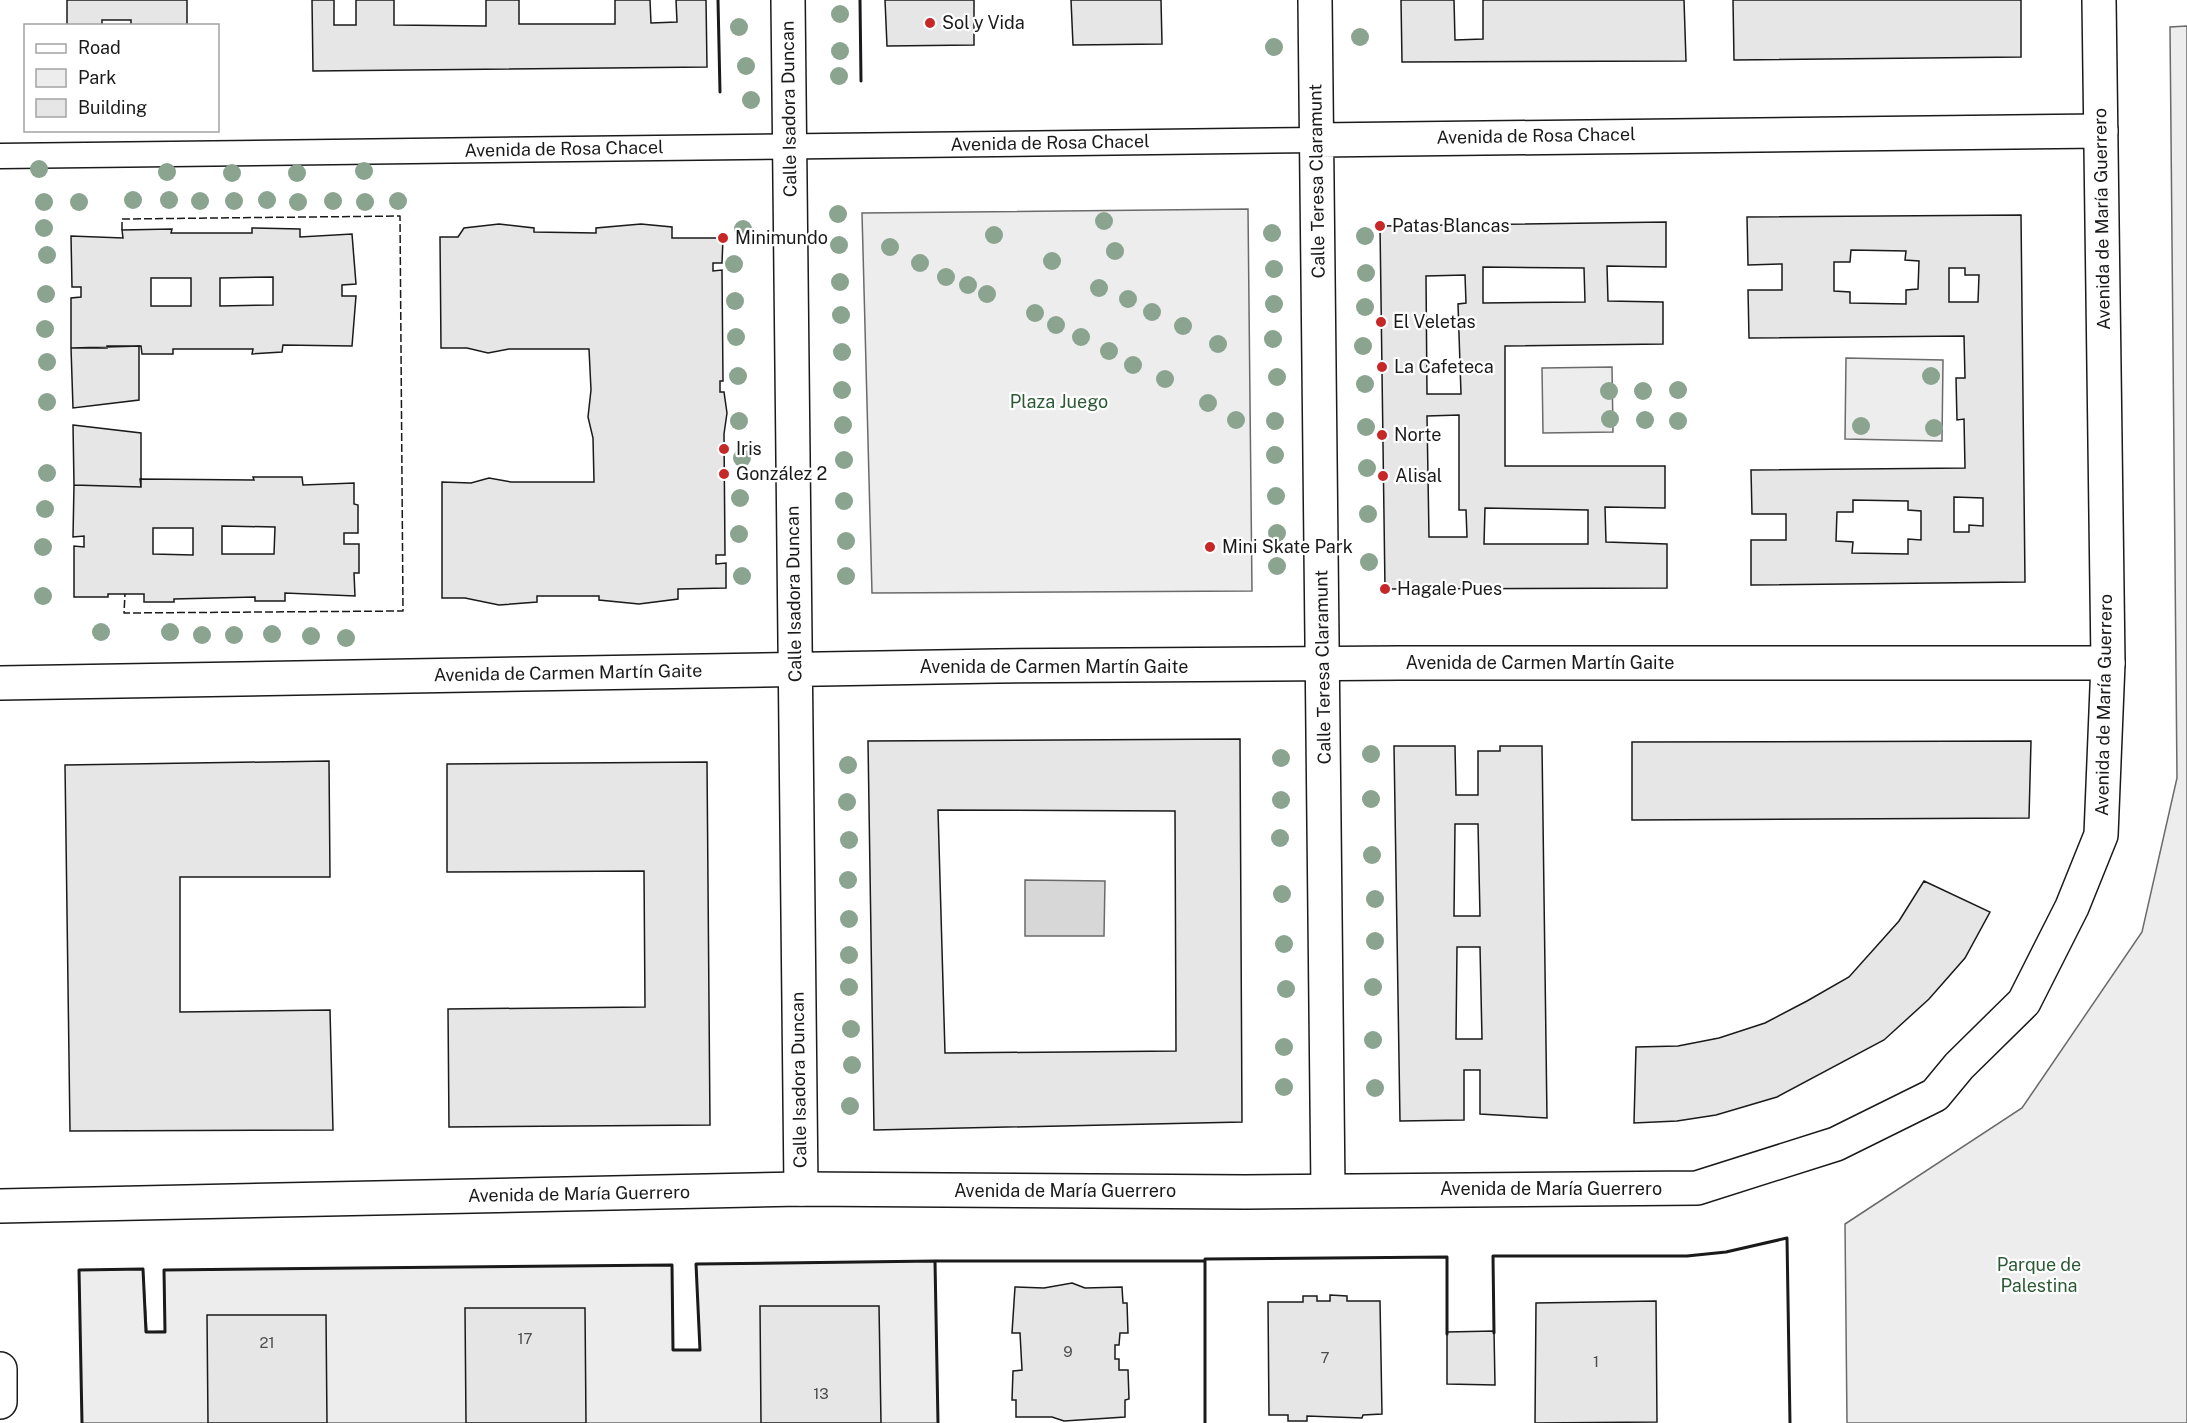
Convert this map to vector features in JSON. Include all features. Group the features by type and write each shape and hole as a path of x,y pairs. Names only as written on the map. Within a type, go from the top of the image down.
{"street":[{"name":"Calle Isadora Duncan","path":"788,0 801,1189"},
{"name":"Calle Teresa Claramunt","path":"1315,0 1328,1190"},
{"name":"Avenida de María Guerrero","path":"0,1206 801,1189 1245,1192 1697,1188 1836,1144 1935,1095 1959,1066 2024,1002 2072,907 2102,835 2108,663 2099,0"},
{"name":"Avenida de Rosa Chacel","path":"0,156 2101,131"},
{"name":"Avenida de Carmen Martín Gaite","path":"0,683 1322,664 2108,663"},
{"path":"0,1369 0,1402"}],"green space":[{"name":"Parque de Palestina","path":"2187,26 2187,1423 1847,1423 1845,1224 2022,1108 2142,932 2177,778 2170,27"},
{"name":"Plaza Juego","path":"1248,209 1252,591 872,593 862,213"},
{"path":"1846,358 1943,360 1942,441 1845,439"},
{"path":"1612,367 1613,432 1543,433 1542,368"},
{"path":"935,1261 938,1423 82,1423 79,1270 143,1269 147,1332 165,1331 164,1270 672,1265 673,1350 700,1350 696,1264"}],"shaded area":[{"path":"1025,880 1105,881 1104,936 1025,936"}],"building":[{"path":"67,0 187,0 187,24 131,24 131,20 102,20 102,24 67,24"},
{"path":"312,0 334,0 334,25 356,25 356,0 394,0 394,25 486,26 486,0 519,0 519,24 615,24 615,0 650,0 651,23 677,22 676,0 706,0 707,67 313,71"},
{"name":"Sol y Vida","path":"885,0 974,0 974,45 887,46"},
{"name":"Sol y Vida","path":"1071,0 1161,0 1162,44 1073,45"},
{"path":"1401,0 1454,0 1455,40 1483,39 1483,0 1684,0 1686,61 1402,62"},
{"path":"1733,0 2021,0 2021,57 1734,60"},
{"path":"2021,215 2025,582 1751,585 1751,540 1786,540 1786,514 1752,514 1751,470 1965,468 1964,419 1957,420 1956,378 1965,378 1964,336 1749,338 1748,290 1782,290 1782,264 1748,265 1747,217","holes":["1851,250 1906,251 1905,260 1919,261 1918,289 1906,290 1906,304 1850,303 1850,292 1834,291 1834,262 1850,262","1949,268 1965,268 1965,275 1979,275 1978,302 1949,302","1954,497 1983,498 1983,526 1969,525 1969,532 1954,532","1853,500 1908,501 1908,510 1921,511 1921,540 1908,539 1908,554 1852,553 1853,542 1836,541 1837,512 1853,512"]},
{"path":"1666,222 1666,267 1607,266 1608,301 1663,302 1663,344 1505,346 1505,466 1665,466 1665,508 1605,507 1606,542 1667,544 1667,588 1385,589 1380,226","holes":["1483,267 1584,268 1585,302 1483,303","1465,275 1466,303 1458,304 1461,394 1427,394 1426,276","1459,415 1459,510 1466,510 1467,537 1429,537 1427,416","1485,508 1588,510 1588,544 1484,544"]},
{"path":"499,224 534,228 534,232 596,233 596,228 641,224 672,227 672,238 723,238 722,263 713,263 713,271 722,270 723,381 720,381 720,392 724,392 727,413 724,434 725,555 716,555 716,564 726,563 726,588 678,589 678,599 639,604 599,600 599,596 537,596 537,602 499,605 465,598 442,598 442,482 471,483 489,478 511,482 594,482 593,438 588,417 591,390 589,349 509,349 488,353 467,348 441,348 440,237 458,237 464,228"},
{"path":"252,228 300,229 300,237 352,234 356,284 342,285 342,296 356,296 352,346 283,345 282,352 252,354 253,349 173,349 173,354 142,354 141,346 71,348 71,298 81,297 81,287 72,287 71,236 123,238 122,230 172,229 171,233 252,233","holes":["273,277 273,305 220,306 220,278","151,278 191,278 191,306 151,306"]},
{"path":"107,346 139,346 139,400 73,408 71,348 107,348"},
{"path":"73,425 141,433 141,487 74,485"},
{"path":"253,477 302,477 303,485 354,483 354,504 358,505 358,533 344,533 344,544 359,544 359,573 354,573 355,596 285,593 285,601 255,601 255,597 174,599 174,602 144,602 144,594 74,597 74,546 84,547 84,536 73,537 74,485 141,487 140,479 254,480","holes":["222,526 275,527 274,554 222,554","153,528 193,528 193,555 153,554"]},
{"path":"1240,739 1242,1122 874,1130 868,741","holes":["938,810 1175,811 1176,1051 945,1053"]},
{"path":"2031,741 2029,818 1632,820 1632,742"},
{"path":"1394,746 1455,746 1456,795 1478,795 1478,751 1500,751 1500,746 1542,746 1547,1118 1480,1114 1480,1070 1464,1070 1464,1120 1400,1121","holes":["1455,824 1478,824 1480,916 1454,916","1457,947 1480,947 1482,1039 1456,1039"]},
{"path":"329,761 330,877 180,877 180,1012 330,1010 333,1130 70,1131 65,765"},
{"path":"707,762 710,1125 449,1127 448,1009 645,1007 644,871 447,872 447,764"},
{"path":"1924,881 1990,912 1965,958 1929,999 1884,1040 1777,1097 1716,1115 1677,1121 1634,1123 1636,1047 1678,1046 1719,1038 1765,1023 1849,977 1899,921"},
{"path":"1072,1283 1085,1288 1122,1287 1123,1303 1127,1303 1128,1333 1120,1333 1119,1345 1115,1345 1115,1359 1119,1359 1119,1370 1128,1370 1129,1399 1125,1400 1125,1417 1064,1421 1052,1417 1016,1417 1016,1400 1012,1400 1013,1371 1022,1370 1020,1333 1012,1333 1015,1287 1044,1288"},
{"path":"1330,1295 1347,1296 1347,1301 1380,1301 1382,1414 1363,1415 1362,1418 1307,1416 1307,1421 1288,1421 1288,1415 1269,1415 1268,1302 1303,1302 1303,1296 1317,1296 1317,1301 1330,1301"},
{"path":"1656,1301 1657,1422 1535,1423 1536,1303"},
{"path":"760,1306 879,1306 881,1423 761,1423"},
{"path":"465,1308 585,1308 586,1423 466,1423"},
{"path":"207,1315 326,1315 327,1423 208,1423"},
{"path":"1494,1331 1495,1385 1447,1384 1447,1332"}],"fence":[{"path":"122,230 122,219 400,216 403,611 124,613 125,594"}],"wall":[{"path":"718,0 720,92"},
{"path":"860,0 861,81"},
{"path":"1494,1333 1493,1256 1687,1256 1726,1252 1787,1238 1790,1423"},
{"path":"1205,1423 1205,1259 1447,1257 1447,1334"},
{"path":"935,1261 1205,1261"},
{"path":"82,1423 79,1270 143,1269 146,1332 165,1332 164,1270 672,1265 673,1350 700,1350 696,1264 935,1261 938,1423"}],"place":[{"name":"Sol y Vida","path":"930,23"},
{"name":"Patas Blancas","path":"1380,226"},
{"name":"Minimundo","path":"723,238"},
{"name":"El Veletas","path":"1381,322"},
{"name":"La Cafeteca","path":"1382,367"},
{"name":"Norte","path":"1382,435"},
{"name":"Iris","path":"724,449"},
{"name":"González 2","path":"724,474"},
{"name":"Alisal","path":"1383,476"},
{"name":"Mini Skate Park","path":"1210,547"},
{"name":"Hagale Pues","path":"1385,589"}]}
